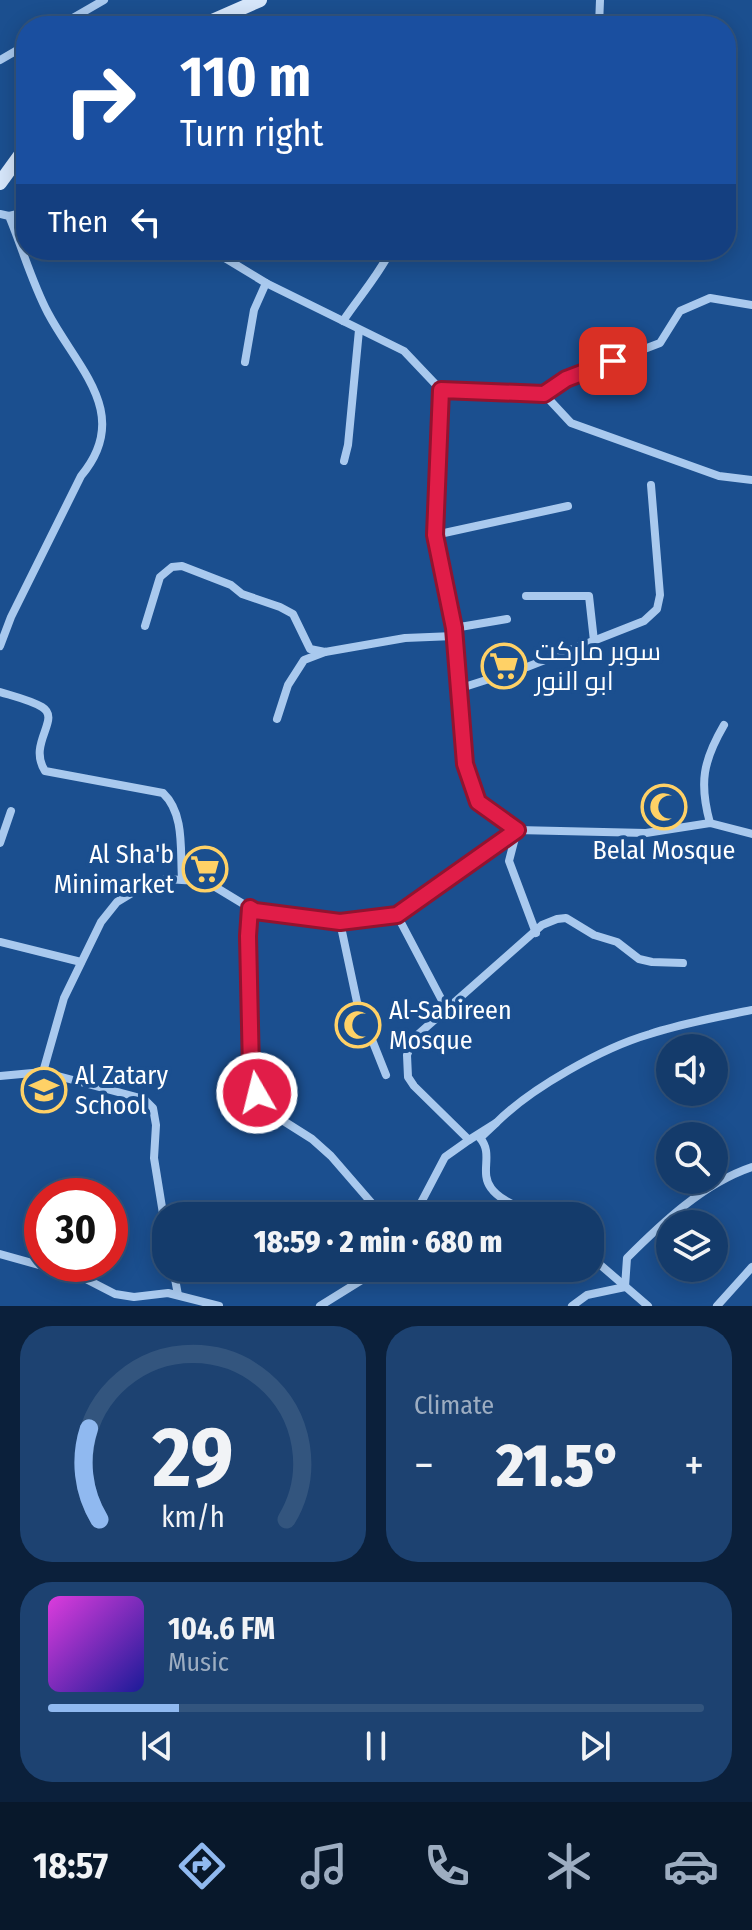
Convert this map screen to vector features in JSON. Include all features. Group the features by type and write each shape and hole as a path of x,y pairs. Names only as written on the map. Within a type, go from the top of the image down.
{"main road":[{"path":"224,16 260,0"},
{"path":"0,183 16,161"}],"street":[{"path":"76,16 104,0"},
{"path":"5,215 16,240"},
{"path":"0,646 11,617 81,476 96,456 103,427 102,407 95,389 47,311 25,260"},
{"path":"228,260 266,283 404,351 441,390 544,394 566,379 660,343 680,311 700,302 710,298 752,305"},
{"path":"343,321 386,260"},
{"path":"245,362 254,310 266,283"},
{"path":"344,461 359,330"},
{"path":"441,390 435,535 454,632 465,764 478,802 517,830 646,833 710,823 752,834"},
{"path":"544,394 571,423 719,476 752,480"},
{"path":"458,689 647,620 659,605 660,593 651,485"},
{"path":"435,535 568,506"},
{"path":"145,626 160,577 172,567 182,566 293,614 310,649 325,652"},
{"path":"526,596 589,596 594,641"},
{"path":"277,719 288,685 304,660 325,652 454,632 507,619"},
{"path":"0,692 41,706 48,712 50,718 37,750 39,762 45,771 163,793 171,801 178,818 182,879"},
{"path":"710,823 703,795 706,768 711,748 724,725"},
{"path":"0,843 11,811"},
{"path":"43,1072 64,998 101,922 117,902 145,885 166,879 182,879 212,885 255,911 340,922 397,915 517,830"},
{"path":"517,830 509,861 536,933"},
{"path":"250,908 251,1070 262,1106 268,1113 312,1139 371,1202"},
{"path":"397,915 446,1008"},
{"path":"469,1140 414,1086 406,1071 407,1055 414,1038 542,925 566,918 594,935 617,942 639,959 683,963"},
{"path":"340,922 357,1002 386,1075"},
{"path":"0,942 81,962"},
{"path":"512,1202 489,1186 486,1174 488,1151 480,1138 515,1104 605,1053 648,1034 752,1010"},
{"path":"0,1076 43,1072 144,1099 153,1108 156,1125 154,1158 161,1202"},
{"path":"421,1202 445,1157 496,1123"},
{"path":"625,1287 627,1258 658,1227 720,1181 752,1167"},
{"path":"0,1254 82,1277 115,1294 134,1297 168,1293 219,1306"},
{"path":"717,1306 752,1267"},
{"path":"604,1268 648,1306"},
{"path":"176,1282 178,1295"},
{"path":"320,1306 359,1282"},
{"path":"572,1306 587,1295 625,1287"}],"place":[{"name":"سوبر ماركت ابو النور","path":"504,666"},
{"name":"Belal Mosque","path":"664,807"},
{"name":"Al Sha'b Minimarket","path":"205,869"},
{"name":"Al-Sabireen Mosque","path":"358,1025"},
{"name":"Al Zatary School","path":"44,1090"}],"route":[{"path":"257,1093 251,1070 250,908 340,922 397,915 517,830 478,802 465,764 454,628 435,535 441,390 544,394 566,379 613,361"}]}
